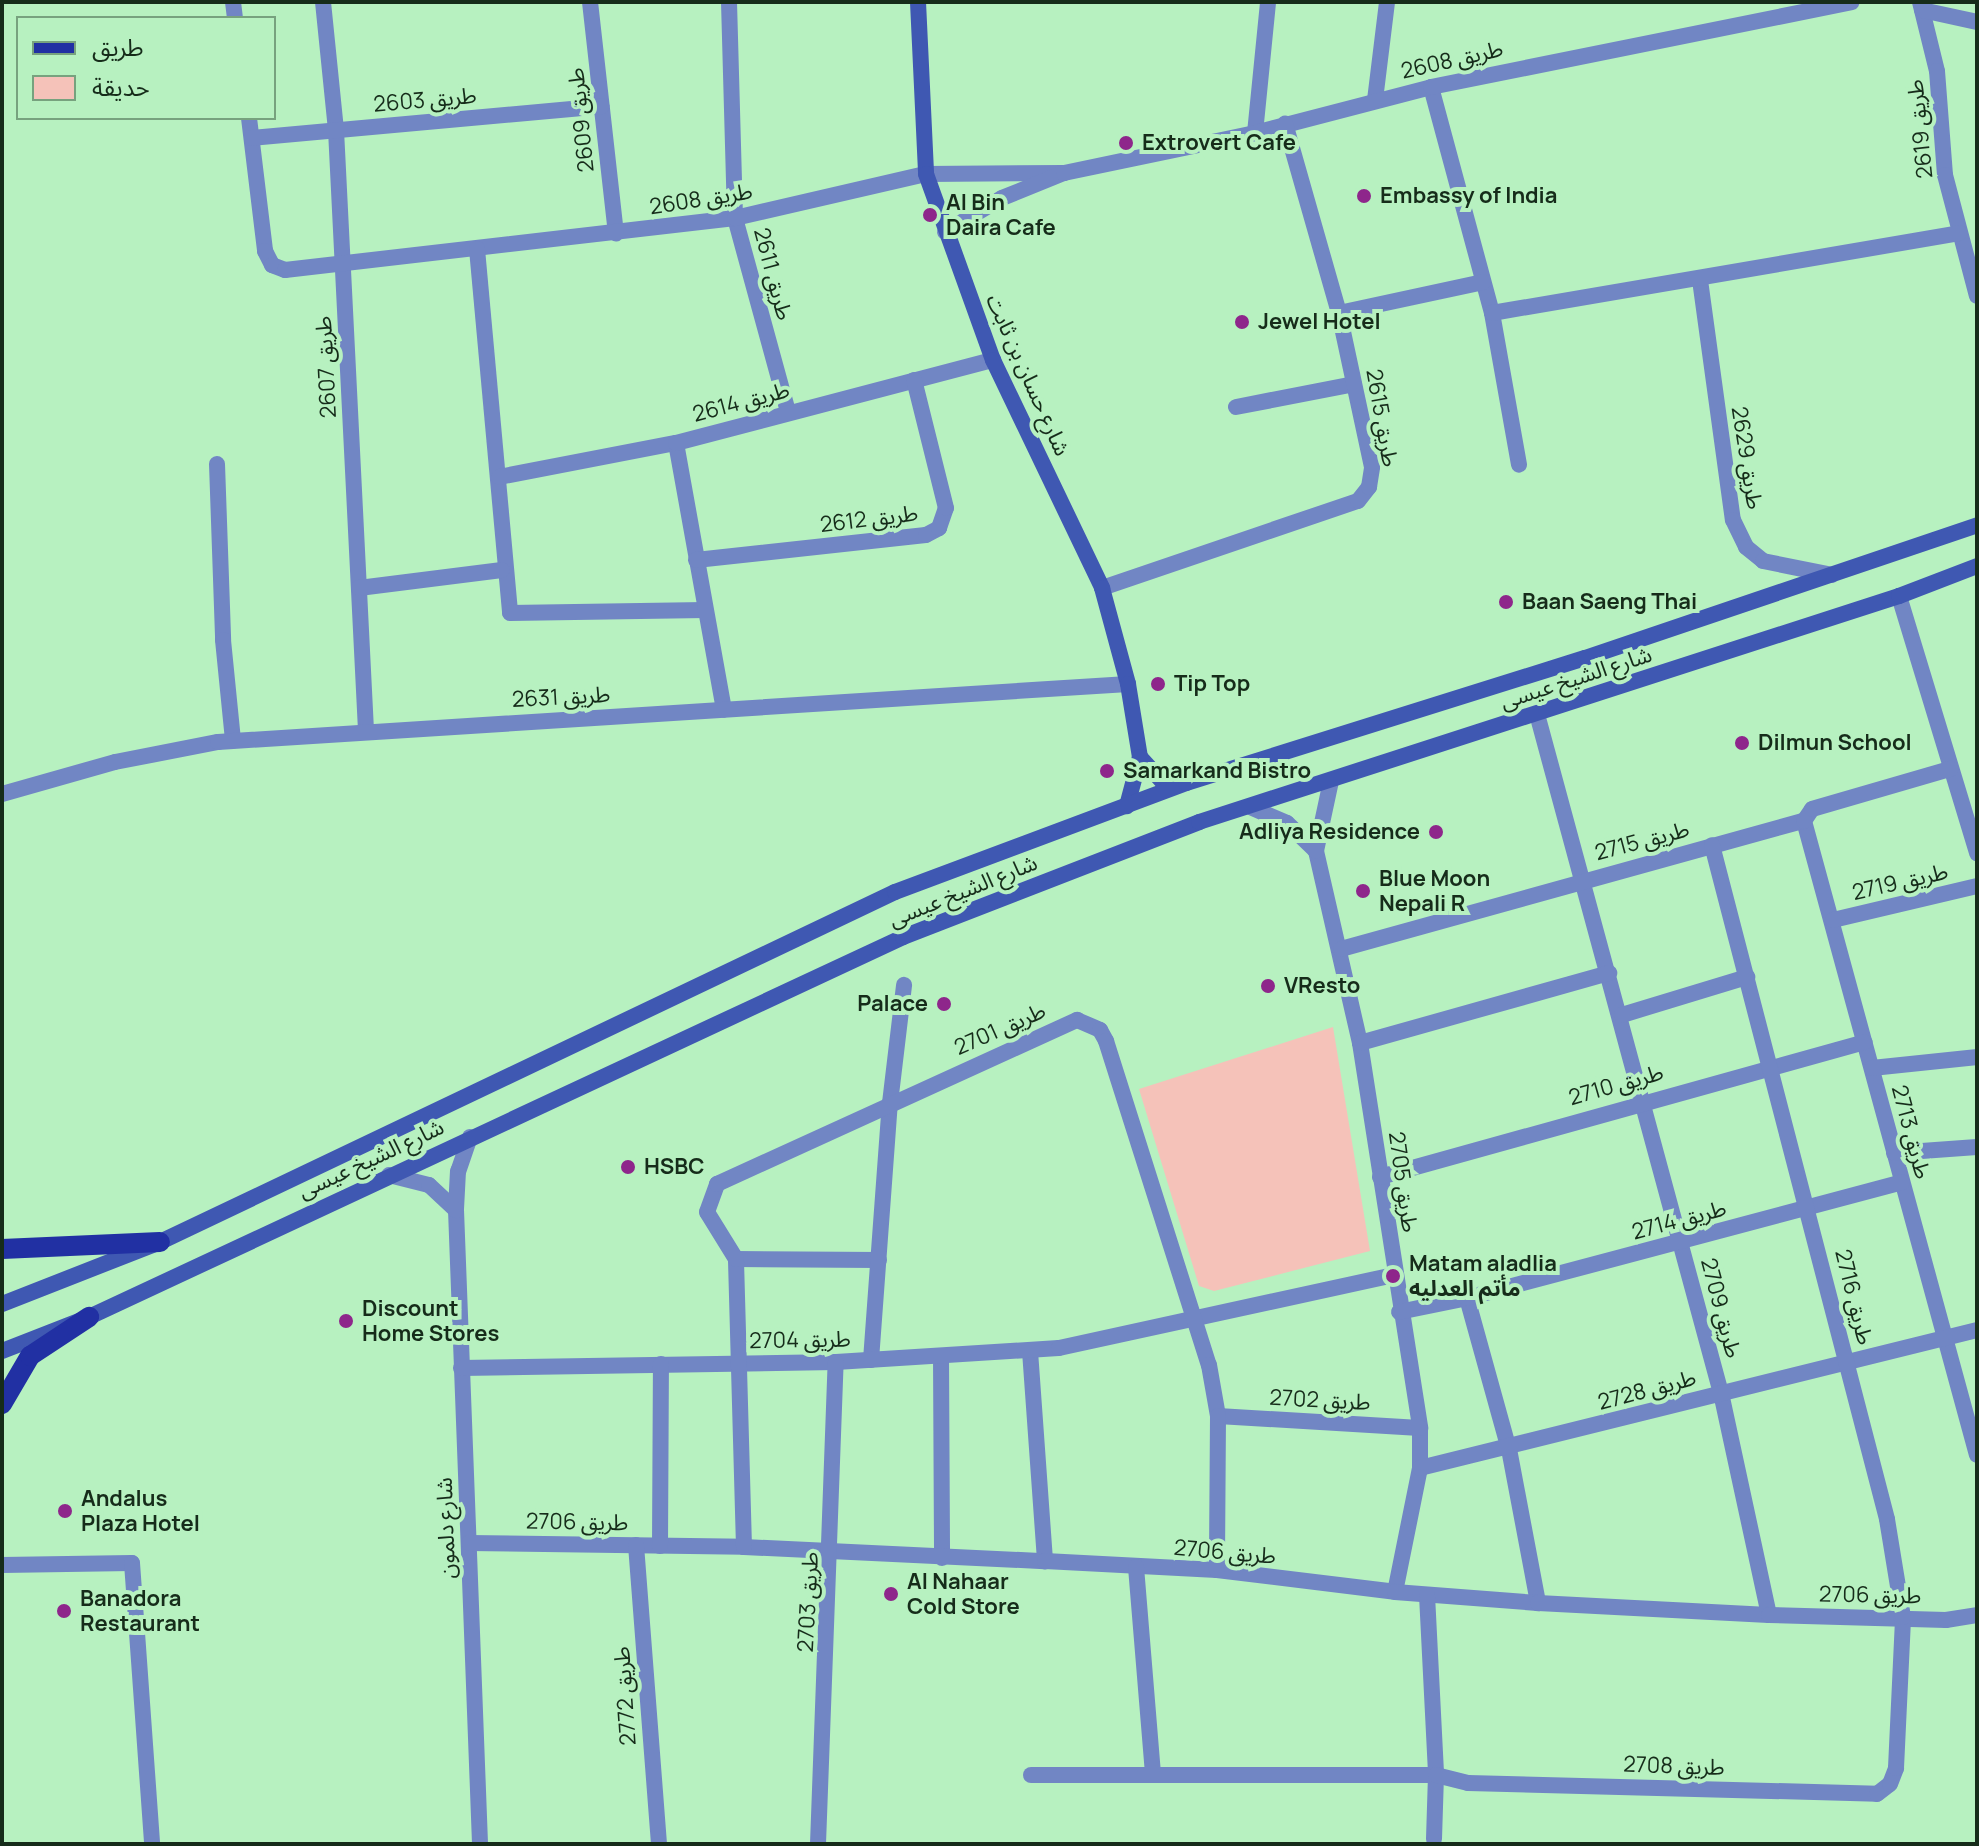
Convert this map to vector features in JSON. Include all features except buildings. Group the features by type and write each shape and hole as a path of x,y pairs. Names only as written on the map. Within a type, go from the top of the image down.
{"main road":[{"name":"شارع حسان بن ثابت","path":"918,2 926,174 993,360 1102,588 1128,684 1140,757 1127,806"},
{"name":"شارع الشيخ عيسى","path":"2,1304 160,1242 895,892 1169,789 1834,576 1977,525"},
{"name":"شارع الشيخ عيسى","path":"2,1351 89,1317 903,937 1250,807 1899,596 1977,566"},
{"path":"1140,757 1169,789"},
{"path":"2,1249 160,1242"},
{"path":"2,1404 30,1356 89,1317"}],"street":[{"name":"طريق 2607","path":"323,2 336,130 366,730"},
{"name":"طريق 2609","path":"590,2 616,234"},
{"name":"طريق 2611","path":"729,2 735,218 788,412"},
{"path":"1255,133 1268,2"},
{"path":"1375,100 1387,2"},
{"name":"طريق 2608","path":"945,232 1002,198 1064,173 1255,133 1431,87 1852,2"},
{"path":"1921,6 1977,22"},
{"name":"طريق 2619","path":"1921,6 1935,61 1945,175 1977,296"},
{"path":"1431,87 1492,313 1519,465"},
{"name":"طريق 2603","path":"252,138 602,106"},
{"path":"249,120 252,138"},
{"name":"طريق 2615","path":"1102,588 1358,501 1369,487 1372,467 1339,313 1285,124"},
{"name":"طريق 2608","path":"252,138 265,251 272,265 285,270 735,218 926,174 1064,173"},
{"path":"1492,313 1700,280 1959,233"},
{"path":"477,249 499,477 506,606 519,616 705,610"},
{"name":"طريق 2629","path":"1700,280 1733,520 1746,547 1763,561 1834,576"},
{"path":"1339,313 1483,282"},
{"name":"طريق 2614","path":"499,477 676,443 993,360"},
{"name":"طريق 2612","path":"696,560 926,535 939,528 946,508 914,380"},
{"path":"1236,407 1354,384"},
{"path":"676,443 724,710"},
{"path":"217,464 223,640 233,741"},
{"path":"359,588 502,570"},
{"path":"1899,596 1977,853"},
{"name":"طريق 2631","path":"2,794 115,762 233,741 366,730 1128,684"},
{"name":"طريق 2709","path":"1537,714 1645,1099 1721,1393 1769,1615"},
{"name":"طريق 2715","path":"1341,949 1583,879 1804,821 1812,809 1950,769"},
{"name":"طريق 2705","path":"1331,781 1316,851 1341,949 1360,1043 1399,1312 1420,1428 1420,1468 1395,1592"},
{"path":"1250,807 1287,823 1316,851"},
{"name":"طريق 2713","path":"1804,821 1977,1455"},
{"name":"طريق 2716","path":"1712,845 1887,1519 1903,1617 1896,1768"},
{"name":"طريق 2719","path":"1833,920 1977,886"},
{"path":"1360,1043 1609,973"},
{"path":"1622,1015 1747,977"},
{"path":"871,1360 890,1103 904,985"},
{"name":"طريق 2701","path":"736,1259 707,1212 717,1184 1065,1024 1089,1023 1106,1041 1197,1322"},
{"name":"طريق 2710","path":"1380,1177 1645,1099 1865,1042"},
{"path":"1872,1068 1977,1057"},
{"name":"شارع دلمون","path":"470,1137 458,1171 456,1210 480,1844"},
{"path":"1894,1153 1977,1147"},
{"path":"389,1175 429,1185 456,1210"},
{"name":"طريق 2714","path":"1399,1312 1467,1298 1902,1182"},
{"path":"744,1547 736,1259 879,1260"},
{"name":"طريق 2704","path":"461,1368 836,1362 1030,1351 1197,1322 1395,1275"},
{"path":"1467,1298 1509,1449 1538,1603"},
{"path":"1197,1322 1218,1416 1217,1570"},
{"name":"طريق 2728","path":"1420,1468 1509,1449 1977,1330"},
{"path":"1030,1351 1045,1561"},
{"path":"941,1356 942,1558"},
{"name":"طريق 2703","path":"818,1844 833,1552 836,1362"},
{"path":"660,1546 661,1364"},
{"name":"طريق 2702","path":"1218,1416 1420,1428"},
{"name":"طريق 2706","path":"469,1543 744,1547 1217,1570 1427,1595 1769,1615 1977,1615"},
{"name":"طريق 2772","path":"636,1545 659,1844"},
{"path":"2,1565 132,1563 152,1844"},
{"path":"1136,1567 1153,1772"},
{"path":"1427,1595 1436,1775 1434,1839"},
{"name":"طريق 2708","path":"1031,1775 1153,1772 1436,1775 1468,1783 1877,1794 1890,1784 1896,1768"}],"green space":[{"path":"1333,1027 1370,1251 1214,1291 1199,1286 1139,1089"}],"place":[{"name":"Extrovert Cafe","path":"1126,143"},
{"name":"Embassy of India","path":"1364,196"},
{"name":"Al Bin Daira Cafe","path":"930,215"},
{"name":"Jewel Hotel","path":"1242,322"},
{"name":"Baan Saeng Thai","path":"1506,602"},
{"name":"Tip Top","path":"1158,684"},
{"name":"Dilmun School","path":"1742,743"},
{"name":"Samarkand Bistro","path":"1107,771"},
{"name":"Adliya Residence","path":"1436,832"},
{"name":"Blue Moon Nepali R","path":"1363,891"},
{"name":"VResto","path":"1268,986"},
{"name":"Palace","path":"944,1004"},
{"name":"HSBC","path":"628,1167"},
{"name":"Matam aladlia مأتم العدليه","path":"1393,1276"},
{"name":"Discount Home Stores","path":"346,1321"},
{"name":"Andalus Plaza Hotel","path":"65,1511"},
{"name":"Al Nahaar Cold Store","path":"891,1594"},
{"name":"Banadora Restaurant","path":"64,1611"}]}
